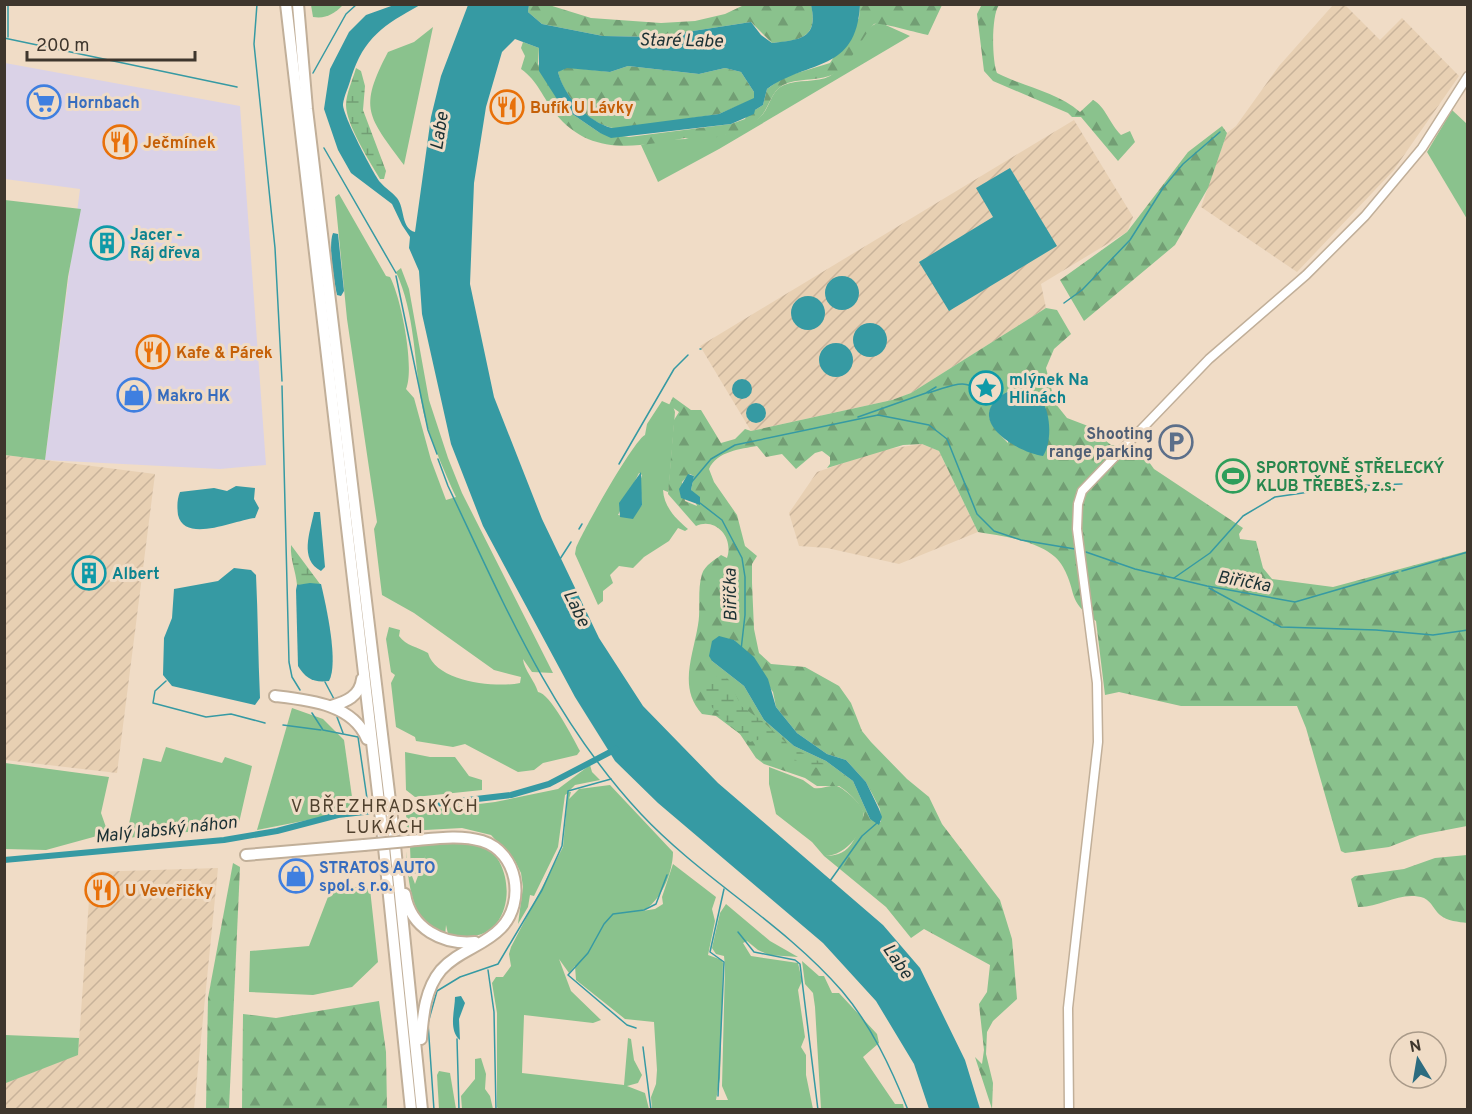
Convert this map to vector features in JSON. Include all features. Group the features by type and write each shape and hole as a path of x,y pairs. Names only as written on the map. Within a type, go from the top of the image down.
{"main road":[{"path":"286,4 378,797 406,900 413,916 423,927 442,939 460,943 482,941"},
{"path":"298,4 308,120 390,795 388,827 411,1110"},
{"path":"333,706 347,700 360,687 360,640"},
{"path":"275,696 333,706 356,720 361,725 375,769"},
{"path":"388,827 420,1077 422,1110"},
{"path":"246,855 456,838 489,843 505,858 516,885 513,906 501,929 448,964 432,985 422,1020 420,1077"}],"street":[{"path":"1069,1110 1067,1017 1098,742 1097,683 1077,523 1082,491 1215,354 1306,275 1365,216 1422,148 1467,76"}],"shaded area":[{"path":"1333,5 1345,5 1380,40 1402,18 1459,76 1393,171 1297,272 1201,207 1227,133 1236,126 1279,66"},
{"path":"5,63 240,106 266,465 220,469 45,460 80,189 5,179"},
{"path":"1074,120 1133,217 1127,232 1041,284 1046,308 911,393 892,400 751,431 700,346"},
{"path":"922,444 939,451 978,532 899,564 827,548 799,546 789,513 817,472 881,450"},
{"path":"5,455 155,474 117,773 5,760"},
{"path":"218,868 194,1109 5,1110 6,1083 78,1054 91,872"}],"green space":[{"path":"311,4 343,5 330,15 313,17"},
{"path":"811,4 812,24 805,36 791,41 772,43 751,22 654,37 603,36 542,24 528,12 529,5 549,5 591,18 661,23 695,21 725,14 744,5"},
{"path":"982,4 999,5 996,11 993,39 997,73 1061,99 1080,112 1093,100 1121,135 1130,131 1135,142 1118,161 1081,117 1072,117 1068,113 993,81 984,71 977,14"},
{"path":"860,5 942,5 928,35 874,24 843,67 824,78 794,81 783,85 773,95 765,111 756,121 737,131 715,138 685,138 632,146 599,143 583,137 569,127 555,113 532,79 521,69 525,56 521,48 523,42 539,48 538,64 562,107 600,133 629,137 731,124 745,119 754,99 719,114 619,129 609,127 589,117 581,110 566,92 558,72 566,67 610,72 628,66 699,74 725,68 741,72 754,92 755,110 763,105 767,89 784,77 830,63 859,18"},
{"path":"879,22 910,36 719,149 658,182 641,145 667,140 718,136 746,126 763,114 774,94 784,85 819,80 837,71 866,32"},
{"path":"433,27 404,165 375,123 370,100 388,52 414,42"},
{"path":"356,68 361,71 365,86 363,110 386,171 384,179 380,179 365,153 347,113 347,96"},
{"path":"1452,110 1467,124 1467,219 1427,152"},
{"path":"1222,126 1227,133 1208,188 1175,245 1084,321 1060,280 1127,232 1188,152"},
{"path":"339,194 394,287 408,350 406,389 414,398 431,460 446,500 456,497 436,451 424,415 407,304 396,272 401,268 409,289 429,400 448,458 462,493 553,673 532,672 523,659 525,667 538,692 549,700 567,727 580,751 577,755 543,763 534,770 518,772 465,744 453,747 416,741 415,737 396,727 391,683 395,675 391,672 386,639 389,627 400,630 399,636 402,639 428,653 433,663 454,677 482,683 509,684 520,683 521,677 494,670 414,613 382,595 374,529 377,522 347,319 335,197"},
{"path":"5,200 81,209 68,277 45,460 5,455"},
{"path":"1046,308 1057,310 1071,334 1054,349 1046,368 1055,403 1067,418 1088,426 1111,445 1139,448 1154,469 1243,528 1239,534 1240,539 1256,541 1263,568 1272,579 1333,587 1467,551 1467,826 1420,835 1389,847 1345,853 1341,851 1306,728 1297,706 1181,706 1119,692 1105,695 1096,621 1076,602 1067,576 1057,558 1025,542 978,532 939,451 922,444 903,445 827,468 830,464 830,457 822,451 815,453 796,469 782,454 766,457 757,446 730,452 713,463 709,469 714,482 737,515 745,546 757,556 752,564 752,583 754,629 759,653 771,664 805,667 839,686 851,703 862,731 907,779 929,797 942,824 1000,900 1012,939 1017,999 993,1021 987,1032 986,1054 993,1083 992,1109 975,1057 982,1064 984,1050 979,1004 987,992 990,965 924,929 911,938 886,907 824,856 841,853 852,844 864,815 857,802 839,786 817,786 805,778 764,764 756,758 740,734 716,716 702,714 695,704 689,683 689,671 699,619 702,574 708,565 721,555 727,558 728,543 722,531 716,527 710,524 696,526 668,494 674,420 679,412 669,405 673,397 691,410 701,410 721,443 735,439 745,429 751,431 892,400 911,393","holes":["1008,391 1008,443 995,428 989,416 993,404","690,474 694,476 691,490 697,506 685,501 682,482","734,640 773,692 776,707 797,733 827,754 846,760 866,782 880,809 881,822 870,819 853,781 826,761 794,746 764,720 744,686 712,661"]},
{"path":"662,401 673,406 675,412 669,486 668,492 663,490 668,507 688,529 685,531 678,528 669,541 644,557 633,568 619,566 610,575 613,583 603,591 603,601 598,605 575,554 576,548 620,469 645,435 647,424","holes":["639,473 642,475 640,482 642,505 631,517 618,515"]},
{"path":"291,545 320,584 297,585"},
{"path":"723,675 729,680 741,706 761,720 791,747 832,768 805,765 789,756 769,737 750,742 733,728 712,707 705,697 703,687 709,680"},
{"path":"292,708 323,719 344,740 354,811 257,830"},
{"path":"166,747 222,763 225,757 252,766 238,827 126,838 143,758 161,762"},
{"path":"405,752 430,757 455,757 469,776 482,780 482,790 415,797 406,790"},
{"path":"5,763 109,777 101,813 108,833 46,850 5,849"},
{"path":"590,765 592,772 600,780 575,785 568,792 571,792 569,799 579,789 610,785 673,852 671,869 660,894 642,911 655,909 663,904 662,897 673,864 716,897 712,909 715,921 708,955 722,960 723,963 720,1078 716,1100 728,1100 722,1086 724,956 716,954 712,948 720,913 726,904 770,941 798,957 769,955 747,941 743,943 751,956 798,963 802,981 798,990 805,1037 801,1047 806,1055 806,1075 813,1109 652,1109 651,1097 656,1084 657,1070 654,1022 625,1019 576,980 575,966 569,973 559,959 571,991 601,1020 593,1023 524,1015 522,1073 624,1085 628,1038 631,1039 634,1060 642,1075 638,1083 627,1086 645,1093 649,1109 499,1110 497,1107 497,1013 492,983 496,977 503,977 511,966 509,954 511,947 563,847 568,793 565,795 558,847 534,896 530,895 528,907 518,924 523,887 521,873 515,861 491,835 462,828 407,831 406,813 495,802 558,789"},
{"path":"769,767 803,780 814,788 838,786 857,801 862,808 864,818 853,841 840,852 824,856 812,842 776,814 769,784"},
{"path":"454,842 480,844 493,853 502,868 506,885 506,902 500,919 488,931 471,937 448,934 446,925 445,936 434,931 418,912 410,888 406,851 409,877 412,876 415,884 426,854 418,874 411,873 410,846"},
{"path":"1467,855 1467,923 1443,917 1427,900 1415,896 1358,907 1351,879 1355,876 1404,869 1435,858"},
{"path":"233,863 240,867 229,1109 206,1109 208,998"},
{"path":"333,884 370,889 378,962 352,987 313,995 249,992 250,951 309,946"},
{"path":"802,961 819,976 824,976 832,993 839,993 877,1034 879,1043 863,1057 895,1104 903,1104 904,1109 821,1109 815,1007 813,993 805,984"},
{"path":"379,1001 386,1052 387,1109 242,1109 243,1014 276,1018"},
{"path":"5,1035 79,1038 78,1055 6,1083 5,1094"},
{"path":"481,1058 486,1074 485,1089 490,1096 493,1109 462,1109 461,1096 475,1079 475,1059"},
{"path":"439,1071 450,1073 456,1109 439,1109 437,1075"}],"water":[{"path":"394,5 420,5 386,26 369,42 356,64 343,104 352,131 371,167 380,182 397,198 407,227 415,232 431,117 441,76 468,5 529,5 528,12 542,24 603,36 654,37 751,22 761,35 772,43 791,41 805,36 812,25 811,5 860,5 857,27 850,43 840,54 767,89 763,105 755,110 754,114 731,124 611,138 562,107 539,71 539,48 515,39 502,52 486,107 474,183 470,284 494,397 542,519 599,638 643,706 718,783 883,925 920,968 965,1060 980,1109 929,1109 914,1064 876,1001 823,943 658,803 615,761 575,697 483,526 451,444 422,314 419,271 409,248 410,237 392,204 351,173 338,150 324,109 330,69 349,32 366,15","holes":["628,66 699,74 725,68 741,72 754,92 754,98 719,114 612,128 594,120 578,107 571,99 558,72 567,68 610,72"]},
{"path":"1010,168 1057,246 949,311 919,262 993,217 976,188"},
{"path":"333,233 338,234 344,291 341,296 337,295 333,272 331,246"},
{"path":"842,276 854,281 859,293 854,305 842,310 830,305 825,293 830,281"},
{"path":"808,296 820,301 825,313 820,325 808,330 796,325 791,313 796,301"},
{"path":"870,323 882,328 887,340 882,352 870,357 858,352 853,340 858,328"},
{"path":"836,343 848,348 853,360 848,372 836,377 824,372 819,360 824,348"},
{"path":"742,379 749,382 752,389 749,396 742,399 735,396 732,389 735,382"},
{"path":"1021,389 1040,399 1047,413 1049,436 1043,456 1033,454 1010,443 992,426 989,416 991,407 1005,393"},
{"path":"756,403 763,406 766,413 763,420 756,423 749,420 746,413 749,406"},
{"path":"641,472 642,505 633,519 620,517 619,503"},
{"path":"688,474 694,476 691,490 700,497 700,505 681,498 679,489"},
{"path":"236,486 255,488 254,499 259,508 255,518 200,529 182,524 178,515 180,492 214,488 227,491"},
{"path":"314,512 320,512 325,567 321,571 314,566 308,553"},
{"path":"234,568 251,570 256,575 260,698 255,705 172,686 163,675 164,638 172,618 174,589 218,581"},
{"path":"321,584 326,605 333,661 329,681 311,679 298,666 296,590 297,585"},
{"path":"719,636 734,640 754,657 768,679 776,707 797,733 827,754 846,760 866,782 882,817 879,825 870,819 853,781 826,761 794,746 764,720 744,686 712,661 709,656 712,641"},
{"path":"461,996 465,1003 459,1019 460,1040 454,1031 453,1020 455,997"}],"waterway":[{"path":"8,4 8,37"},
{"path":"257,4 254,44 275,248 282,381"},
{"path":"313,73 346,14 357,4"},
{"path":"4,38 237,87"},
{"path":"1064,303 1082,290 1130,240 1163,188 1183,164 1220,132"},
{"path":"324,148 396,273"},
{"path":"396,276 428,430 437,454"},
{"path":"619,464 674,369 688,355"},
{"path":"928,393 956,385 970,385 984,394 992,403"},
{"path":"282,386 289,662 292,677 300,690"},
{"path":"858,417 926,393 936,387"},
{"name":"Biřička","path":"690,484 711,459 735,445 878,415 929,425 947,439 977,514 994,531 1021,540 1075,549"},
{"path":"438,459 448,486 510,616 555,699 581,739 609,777 641,814 690,860 794,944 842,991 880,1048 908,1110"},
{"path":"1174,578 1210,553 1243,516 1275,497 1351,486 1402,484"},
{"name":"Biřička","path":"700,503 722,520 742,558 745,577 745,615 741,650"},
{"path":"579,529 582,524"},
{"path":"560,559 571,542"},
{"name":"Biřička","path":"1086,552 1135,569 1207,586 1295,602 1398,572"},
{"name":"Biřička","path":"1402,571 1468,552"},
{"path":"1209,588 1281,627 1376,630 1433,635 1468,630"},
{"path":"166,681 155,691 153,703 206,717 231,714 265,723"},
{"path":"325,682 334,699"},
{"path":"312,713 323,730 358,737 369,812"},
{"path":"337,717 343,733"},
{"path":"283,725 321,730"},
{"name":"Malý labský náhon","path":"4,860 224,840 277,831 338,815 511,795 549,784 616,749"},
{"path":"434,1110 428,1023 437,991 460,977 498,964 542,890 562,846 568,791 611,779"},
{"name":"Biřička","path":"830,881 862,836 877,823"},
{"path":"636,1028 627,1025 568,975 588,953 604,924 613,914 644,910 656,904 667,875"},
{"path":"718,1096 724,962 710,952 724,889"},
{"path":"738,932 754,952 795,960 800,964 818,1110"},
{"path":"488,970 494,1012 496,1110"},
{"path":"457,1039 459,1110"},
{"path":"643,1047 651,1110"}],"place":[{"name":"Hornbach","path":"44,102"},
{"name":"Bufík U Lávky","path":"507,107"},
{"name":"Ječmínek","path":"120,142"},
{"name":"Jacer - Ráj dřeva","path":"107,243"},
{"name":"Kafe & Párek","path":"153,352"},
{"name":"mlýnek Na Hlinách","path":"986,388"},
{"name":"Makro HK","path":"134,395"},
{"name":"Shooting range parking","path":"1176,442"},
{"name":"SPORTOVNĚ STŘELECKÝ KLUB TŘEBEŠ, z.s.","path":"1233,476"},
{"name":"Albert","path":"89,573"},
{"name":"STRATOS AUTO spol. s r.o.","path":"296,876"},
{"name":"U Veveřičky","path":"102,890"}],"district":[{"name":"V BŘEZHRADSKÝCH LUKÁCH","path":"385,816"}],"water label":[{"name":"Staré Labe","path":"681,40"},
{"name":"Labe","path":"439,131"},
{"name":"Labe","path":"577,608"},
{"name":"Labe","path":"898,961"}]}
